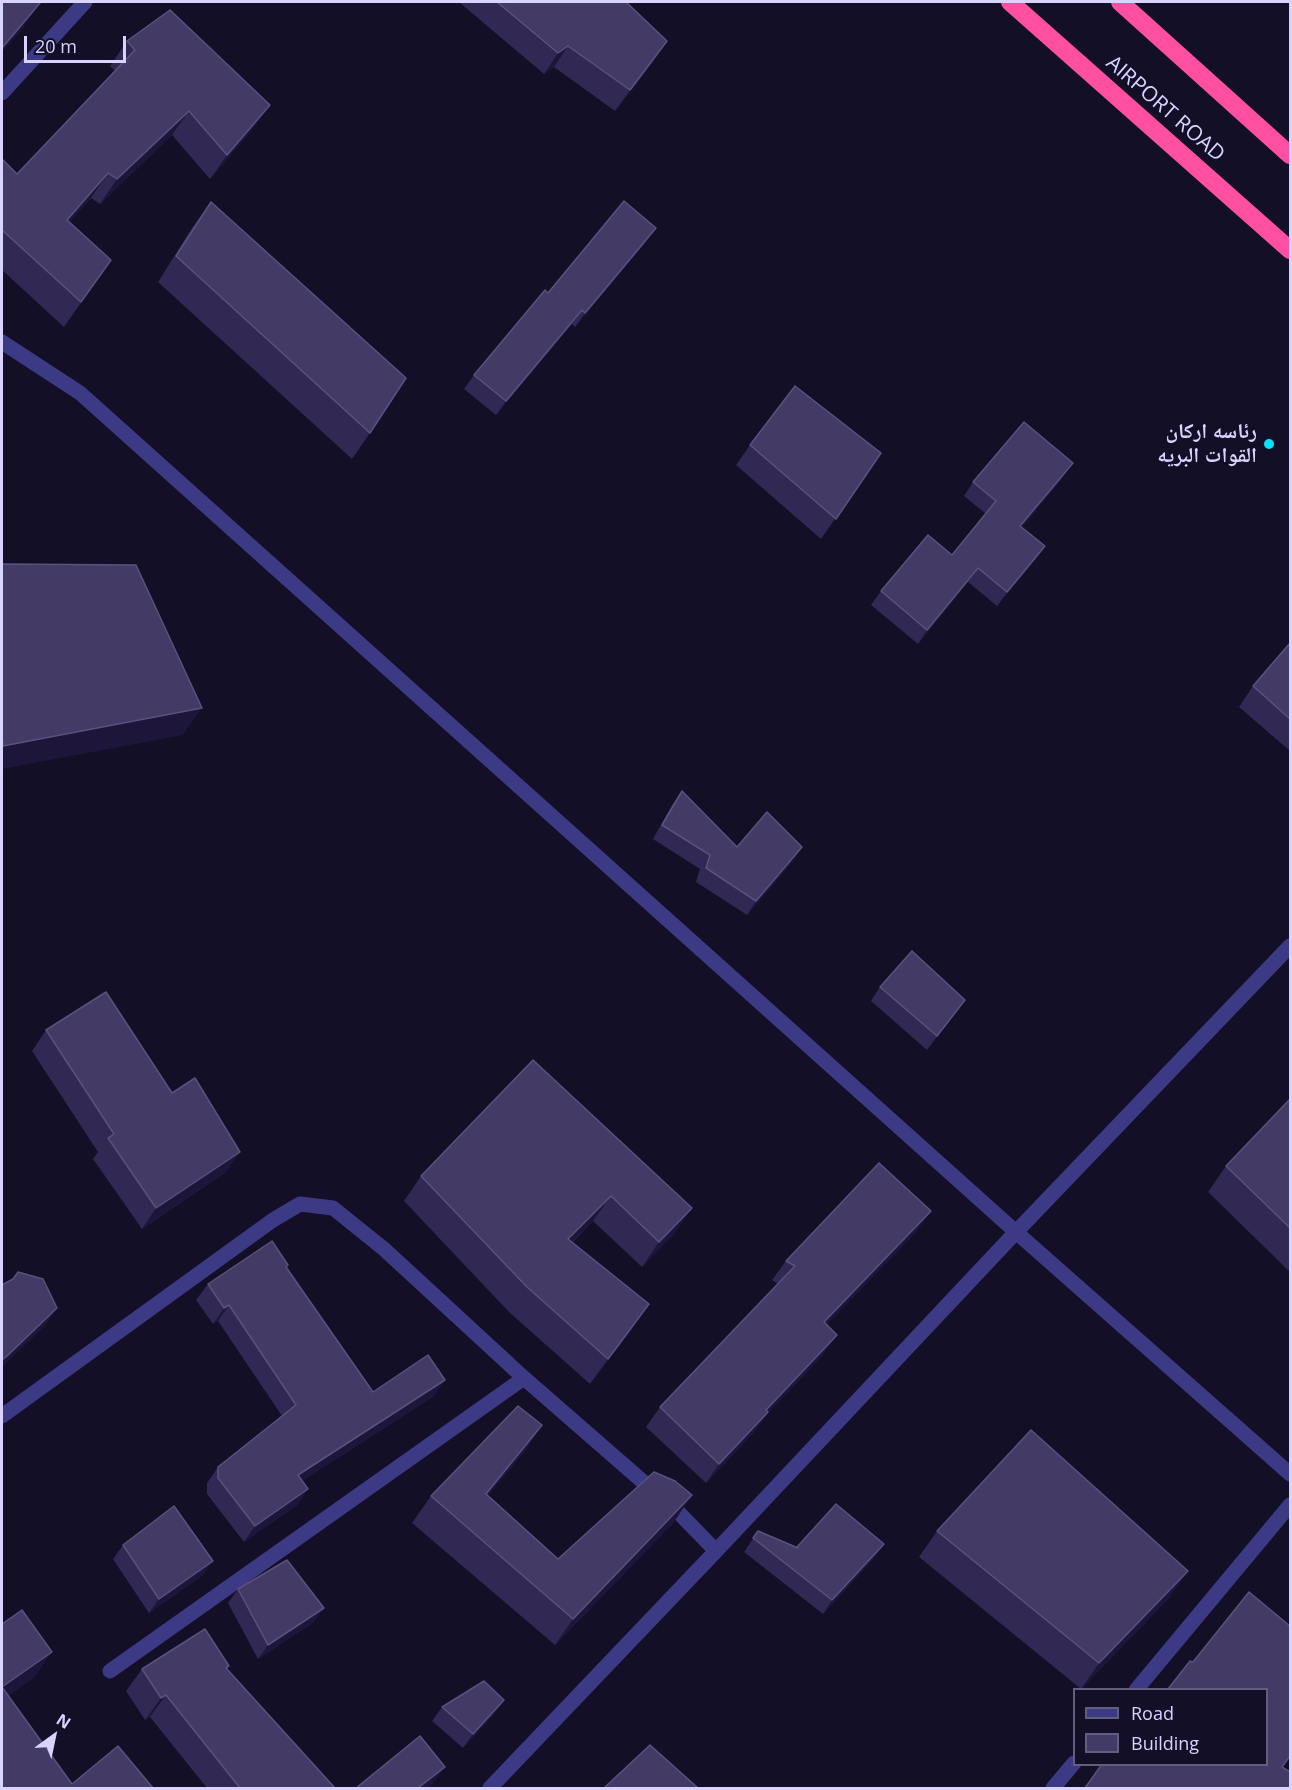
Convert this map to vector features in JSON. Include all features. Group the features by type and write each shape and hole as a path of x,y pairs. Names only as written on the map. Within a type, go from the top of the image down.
{"highway":[{"name":"AIRPORT ROAD","path":"1010,2 1290,250"},
{"path":"1120,2 1290,155"}],"street":[{"path":"2,93 85,2"},
{"path":"2,342 80,393 1016,1232 1290,1474"},
{"path":"490,1788 1290,946"},
{"path":"2,1416 273,1220 300,1204 333,1208 384,1249 524,1378 680,1514 716,1551"},
{"path":"110,1671 524,1378"},
{"path":"1137,1688 1290,1505"},
{"path":"1053,1788 1073,1764"}],"building":[{"path":"2,2 40,3 2,48"},
{"path":"497,2 626,2 667,41 630,90 568,46 558,53"},
{"path":"170,10 270,105 227,155 189,111 117,179 108,173 67,220 111,260 81,302 2,230 2,159 17,174 135,50 127,41"},
{"path":"624,201 656,228 585,313 582,310 506,401 474,375 545,290 548,293"},
{"path":"211,202 406,378 370,433 176,256"},
{"path":"795,386 881,453 836,519 750,445"},
{"path":"1024,422 1073,463 1020,526 1045,546 1007,592 978,568 927,630 881,591 928,535 952,555 996,501 973,482"},
{"path":"2,564 136,565 202,708 3,746"},
{"path":"1290,643 1290,719 1253,686"},
{"path":"682,791 737,847 767,812 802,847 756,901 706,868 710,855 662,825"},
{"path":"912,951 965,1000 937,1036 880,987"},
{"path":"106,992 172,1093 195,1078 240,1152 156,1208 108,1138 114,1134 46,1030"},
{"path":"533,1060 692,1208 659,1242 611,1196 568,1239 649,1304 608,1359 527,1287 421,1176"},
{"path":"1290,1099 1290,1228 1226,1166"},
{"path":"879,1163 931,1211 824,1322 837,1335 719,1464 660,1407 795,1266 786,1261"},
{"path":"272,1241 288,1265 286,1267 373,1392 428,1355 445,1380 298,1475 308,1489 255,1526 218,1478 218,1467 296,1405 229,1305 224,1308 208,1284"},
{"path":"18,1272 43,1279 57,1308 2,1360 2,1285 13,1279"},
{"path":"518,1406 542,1425 486,1494 558,1559 654,1472 675,1481 692,1495 573,1619 431,1496"},
{"path":"1031,1430 1188,1571 1099,1663 937,1531"},
{"path":"836,1504 884,1544 832,1600 753,1538 758,1531 798,1548"},
{"path":"174,1506 213,1561 159,1599 123,1545"},
{"path":"287,1560 324,1608 268,1645 238,1589"},
{"path":"1249,1592 1290,1626 1290,1756 1282,1767 1290,1772 1290,1788 1085,1788 1101,1766 1268,1766 1268,1688 1169,1688 1190,1661 1193,1662"},
{"path":"22,1610 52,1652 2,1687 2,1624"},
{"path":"205,1629 229,1666 226,1668 335,1788 240,1788 166,1695 161,1698 142,1669"},
{"path":"484,1681 504,1700 473,1734 442,1707"},
{"path":"2,1687 72,1784 118,1746 153,1788 2,1788"},
{"path":"420,1736 445,1767 418,1788 356,1788"},
{"path":"650,1745 698,1788 604,1788"}],"place":[{"name":"رئاسه اركان القوات البريه","path":"1269,444"}]}
